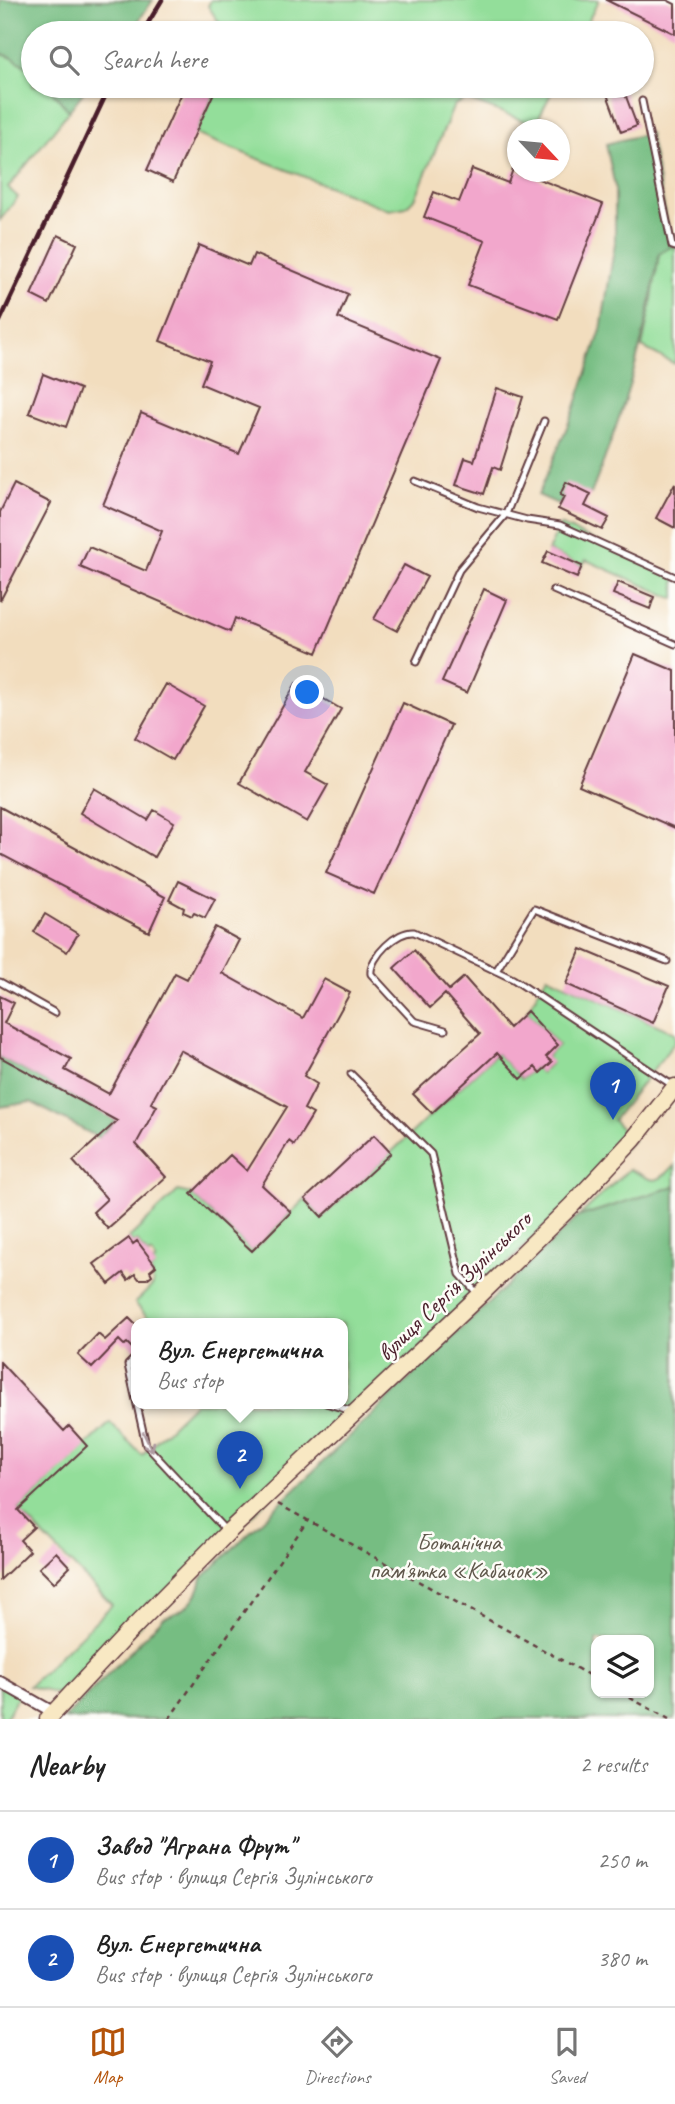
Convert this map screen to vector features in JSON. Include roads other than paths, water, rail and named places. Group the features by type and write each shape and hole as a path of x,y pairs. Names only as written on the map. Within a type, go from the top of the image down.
{"street":[{"name":"вулиця Сергія Зулінського","path":"51,1715 228,1532 571,1206 634,1140 675,1087"},
{"path":"0,1682 51,1715"}],"lane":[{"path":"642,101 672,246 675,247"},
{"path":"416,662 459,570 506,514 544,421"},
{"path":"415,481 478,507 560,525 675,577"},
{"path":"553,590 675,644"},
{"path":"496,971 534,909 667,961"},
{"path":"445,1030 414,1021 372,974 370,967 374,959 396,936 405,931 414,932 513,979 675,1087"},
{"path":"0,982 55,1013"},
{"path":"351,1074 431,1153 460,1274 479,1296"},
{"path":"131,1362 128,1365 131,1378"},
{"path":"345,1409 355,1412"},
{"path":"138,1410 146,1445 228,1532"}],"railway":[{"path":"149,21 162,0"},
{"path":"0,321 104,98"}],"place":[{"name":"Завод \"Аграна Фрут\"","path":"613,1120"},
{"name":"Вул. Енергетична","path":"240,1489"}],"park label":[{"name":"Ботанічна пам'ятка «Кабачок»","path":"459,1556"}]}
